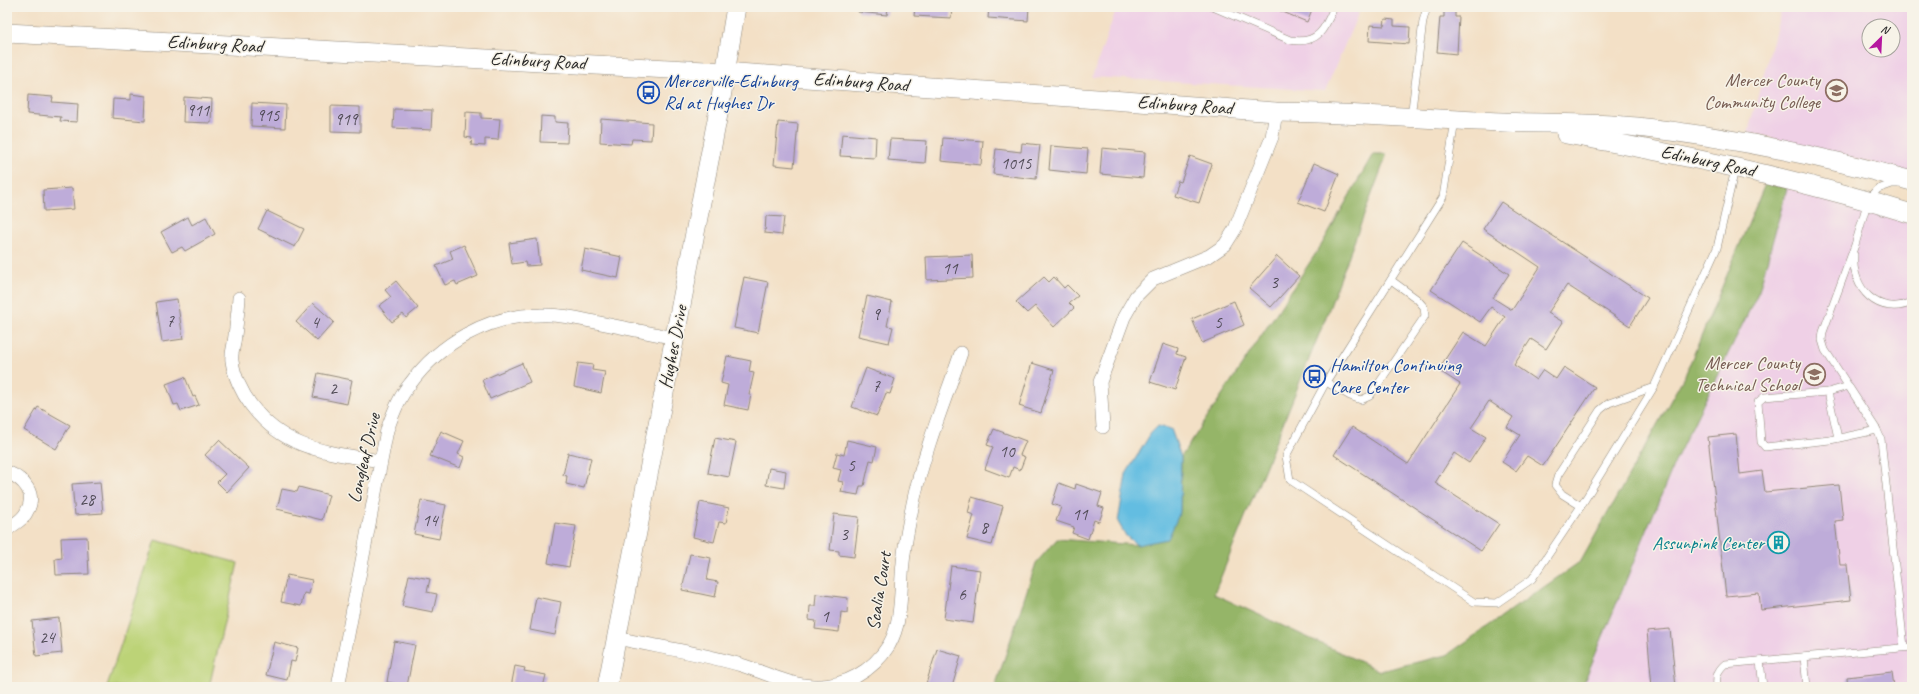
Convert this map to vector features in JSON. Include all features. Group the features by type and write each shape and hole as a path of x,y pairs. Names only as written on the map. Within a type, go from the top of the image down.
{"main road":[{"name":"Hughes Drive","path":"607,687 736,7"},
{"name":"Edinburg Road","path":"7,33 724,72 1276,112 1500,122 1635,126 1799,152 1912,181"},
{"name":"Edinburg Road","path":"1500,122 1645,148 1736,167 1868,200 1912,214"}],"street":[{"path":"1103,426 1100,382 1124,317 1136,296 1154,279 1209,256 1225,244 1235,229 1272,137 1276,112"},
{"path":"239,298 232,360 237,381 246,399 259,416 273,430 295,443 316,450 380,461"},
{"name":"Longleaf Drive","path":"338,687 387,430 396,406 409,384 427,362 468,332 514,317 539,314 562,316 674,338"},
{"name":"Scalia Court","path":"617,638 740,664 796,684 814,686 851,684 879,659 889,644 896,627 903,561 915,492 961,353"},
{"path":"7,472 25,482 31,494 30,505 26,514 7,530"}],"lane":[{"path":"1213,7 1290,40 1301,42 1316,37 1323,32 1334,7"},
{"path":"1412,117 1423,21 1427,7"},
{"path":"1456,119 1443,197 1326,382 1286,456 1290,480 1474,602 1497,603 1532,579 1581,506 1654,387 1717,248 1736,167"},
{"path":"1904,647 1881,439 1877,430 1825,350 1822,340 1823,332 1855,245 1868,200 1878,189 1892,184 1912,184"},
{"path":"1855,245 1853,264 1863,292 1877,303 1903,306 1912,302"},
{"path":"1326,382 1350,396 1361,400 1370,396 1425,316 1424,307 1417,299 1391,280"},
{"path":"1849,386 1828,392 1764,398 1758,402 1761,442 1765,447 1838,438 1877,430"},
{"path":"1581,506 1562,494 1555,485 1558,476 1600,410 1609,404 1654,387"},
{"path":"1828,392 1838,438"},
{"path":"1717,687 1716,677 1719,669 1725,664 1912,646"},
{"path":"1804,657 1807,687"},
{"path":"1760,661 1763,687"}],"shaded area":[{"path":"1117,7 1361,7 1325,91 1092,77"},
{"name":"Mercer County Community College","path":"1782,7 1912,7 1912,173 1748,132"},
{"name":"Mercer County Technical School","path":"1787,188 1912,224 1912,687 1582,687 1677,457 1759,291"}],"green space":[{"path":"1373,154 1387,154 1326,317 1214,594 1380,671 1447,655 1581,561 1686,373 1765,184 1787,188 1759,291 1677,457 1582,687 995,687 1036,563 1057,539 1137,545 1180,512 1181,457 1322,244"},
{"path":"155,540 238,563 209,687 107,687"}],"water":[{"path":"1158,426 1171,429 1181,457 1180,512 1168,539 1137,545 1126,536 1118,522 1126,474 1151,433"}],"building":[{"path":"638,7 678,7 678,11"},
{"path":"858,7 888,7 887,15 858,12"},
{"path":"915,7 952,7 951,18 914,16"},
{"path":"989,7 1029,7 1028,21 988,18"},
{"path":"1271,7 1313,7 1307,22"},
{"path":"1444,7 1455,8 1455,17 1459,17 1457,54 1437,52 1440,17 1444,17"},
{"path":"1385,19 1394,20 1394,26 1410,27 1409,44 1369,41 1370,25 1384,26"},
{"path":"131,94 146,96 145,121 112,118 113,99 131,100"},
{"path":"28,95 53,97 52,102 78,104 77,122 60,121 61,117 27,114"},
{"path":"184,97 212,99 211,123 183,122"},
{"path":"252,103 286,105 285,128 251,126"},
{"path":"331,106 360,107 360,132 331,131"},
{"path":"394,109 432,110 431,130 393,128"},
{"path":"466,112 481,113 481,118 500,119 498,140 485,139 485,146 471,145 472,138 465,137"},
{"path":"541,116 555,117 555,122 568,123 567,143 540,142"},
{"path":"601,119 652,123 651,140 632,139 631,144 600,142"},
{"path":"778,122 798,124 794,167 774,165"},
{"path":"842,134 876,137 875,158 840,156"},
{"path":"943,138 983,141 981,165 941,161"},
{"path":"890,139 927,141 925,163 888,160"},
{"path":"1022,143 1040,145 1036,179 993,174 996,149 1021,152"},
{"path":"1051,146 1088,149 1086,174 1049,170"},
{"path":"1102,148 1145,152 1143,178 1100,174"},
{"path":"1190,156 1212,164 1199,203 1173,195 1178,181 1181,182"},
{"path":"1314,163 1339,174 1324,212 1298,202"},
{"path":"72,188 74,209 44,211 43,190"},
{"path":"1501,202 1648,298 1630,326 1567,285 1548,313 1563,322 1546,349 1531,339 1514,365 1536,380 1543,370 1556,379 1564,367 1595,387 1543,466 1527,456 1516,471 1502,462 1520,435 1507,427 1513,417 1489,401 1471,428 1486,437 1469,463 1454,453 1435,483 1499,524 1481,551 1334,455 1352,427 1408,464 1460,384 1438,370 1463,332 1486,346 1505,317 1491,307 1480,322 1431,290 1462,243 1509,274 1493,298 1512,310 1540,267 1483,229"},
{"path":"267,211 304,229 295,247 258,229"},
{"path":"766,216 784,217 782,235 765,233"},
{"path":"188,217 192,225 206,217 215,234 185,251 182,247 172,252 161,232"},
{"path":"537,239 540,265 526,266 525,262 512,264 509,243"},
{"path":"464,245 478,276 457,285 455,281 445,285 436,266 453,259 450,251"},
{"path":"585,249 622,257 618,278 581,270"},
{"path":"972,255 973,278 927,280 926,257"},
{"path":"1277,256 1299,276 1271,307 1249,288"},
{"path":"744,277 768,282 758,333 734,328"},
{"path":"1044,277 1049,282 1054,277 1064,288 1067,285 1078,296 1069,303 1074,308 1054,327 1035,306 1027,313 1016,302"},
{"path":"396,281 418,308 406,318 403,314 392,322 379,306 391,297 385,290"},
{"path":"867,296 892,302 887,326 893,327 889,343 858,336"},
{"path":"177,299 183,339 162,342 156,302"},
{"path":"1234,301 1244,325 1202,343 1192,319"},
{"path":"313,303 334,322 317,341 296,322"},
{"path":"1163,344 1178,349 1177,354 1186,357 1175,390 1150,382"},
{"path":"727,356 751,361 749,372 754,373 749,395 751,395 748,410 724,405 728,385 721,383"},
{"path":"522,363 530,382 490,399 482,380"},
{"path":"578,363 593,365 592,370 605,372 601,393 574,387"},
{"path":"1032,363 1054,370 1041,413 1019,406"},
{"path":"866,368 895,379 890,394 886,393 877,416 852,407"},
{"path":"318,373 352,380 347,404 313,397"},
{"path":"185,377 193,397 195,396 199,405 181,411 178,404 174,405 166,384"},
{"path":"38,407 70,425 56,449 24,430"},
{"path":"994,429 1026,441 1020,455 1025,457 1020,470 1013,467 1009,478 985,469 993,447 987,445"},
{"path":"441,431 464,441 458,454 464,457 460,468 430,456"},
{"name":"Assunpink Center","path":"1736,434 1740,474 1762,471 1765,492 1839,485 1843,520 1835,521 1840,565 1847,565 1851,600 1761,610 1759,593 1726,596 1708,437"},
{"path":"715,438 736,442 729,477 708,473"},
{"path":"219,440 249,468 227,492 217,482 225,474 205,455"},
{"path":"847,440 877,447 874,461 870,460 864,486 860,486 858,495 841,492 843,482 838,481 841,470 833,468 837,453 844,455"},
{"path":"568,453 591,458 584,488 566,484 567,476 563,475"},
{"path":"769,468 786,471 784,488 766,485"},
{"path":"100,482 103,513 75,515 72,484"},
{"path":"1059,483 1075,489 1076,484 1102,493 1098,506 1104,508 1099,522 1094,520 1088,539 1072,533 1074,527 1056,521 1061,507 1052,504"},
{"path":"299,487 329,495 322,520 277,509 282,489 297,492"},
{"path":"972,497 1003,506 992,545 967,539 974,515 968,513"},
{"path":"421,500 446,505 439,539 414,534"},
{"path":"700,502 729,508 726,523 719,522 714,542 693,537"},
{"path":"834,514 859,517 854,557 839,555 839,551 830,550"},
{"path":"555,523 576,526 569,567 548,563"},
{"path":"87,537 89,574 56,575 55,559 62,558 61,538"},
{"path":"690,554 711,558 707,580 718,582 715,597 682,590"},
{"path":"951,566 980,570 973,623 944,619"},
{"path":"287,575 312,580 309,594 304,593 301,606 281,602"},
{"path":"409,575 430,579 427,592 437,594 433,612 402,606"},
{"path":"816,594 848,598 847,613 841,612 839,632 815,629 816,621 809,620 810,606 815,606"},
{"path":"536,597 561,602 555,635 530,630"},
{"path":"59,618 62,653 36,656 32,621"},
{"path":"1670,629 1676,687 1652,687 1647,631"},
{"path":"394,641 415,645 407,686 387,682"},
{"path":"274,642 298,648 295,662 291,661 287,680 266,675"},
{"path":"937,649 961,656 952,687 925,687"},
{"path":"515,666 525,668 524,671 546,675 543,687 511,687"},
{"path":"1892,672 1894,687 1848,687 1847,677"}],"place":[{"name":"Mercer County Community College","path":"1836,91"},
{"name":"Mercerville-Edinburg Rd at Hughes Dr","path":"648,92"},
{"name":"Mercer County Technical School","path":"1815,374"},
{"name":"Hamilton Continuing Care Center","path":"1314,376"},
{"name":"Assunpink Center","path":"1779,543"}]}
